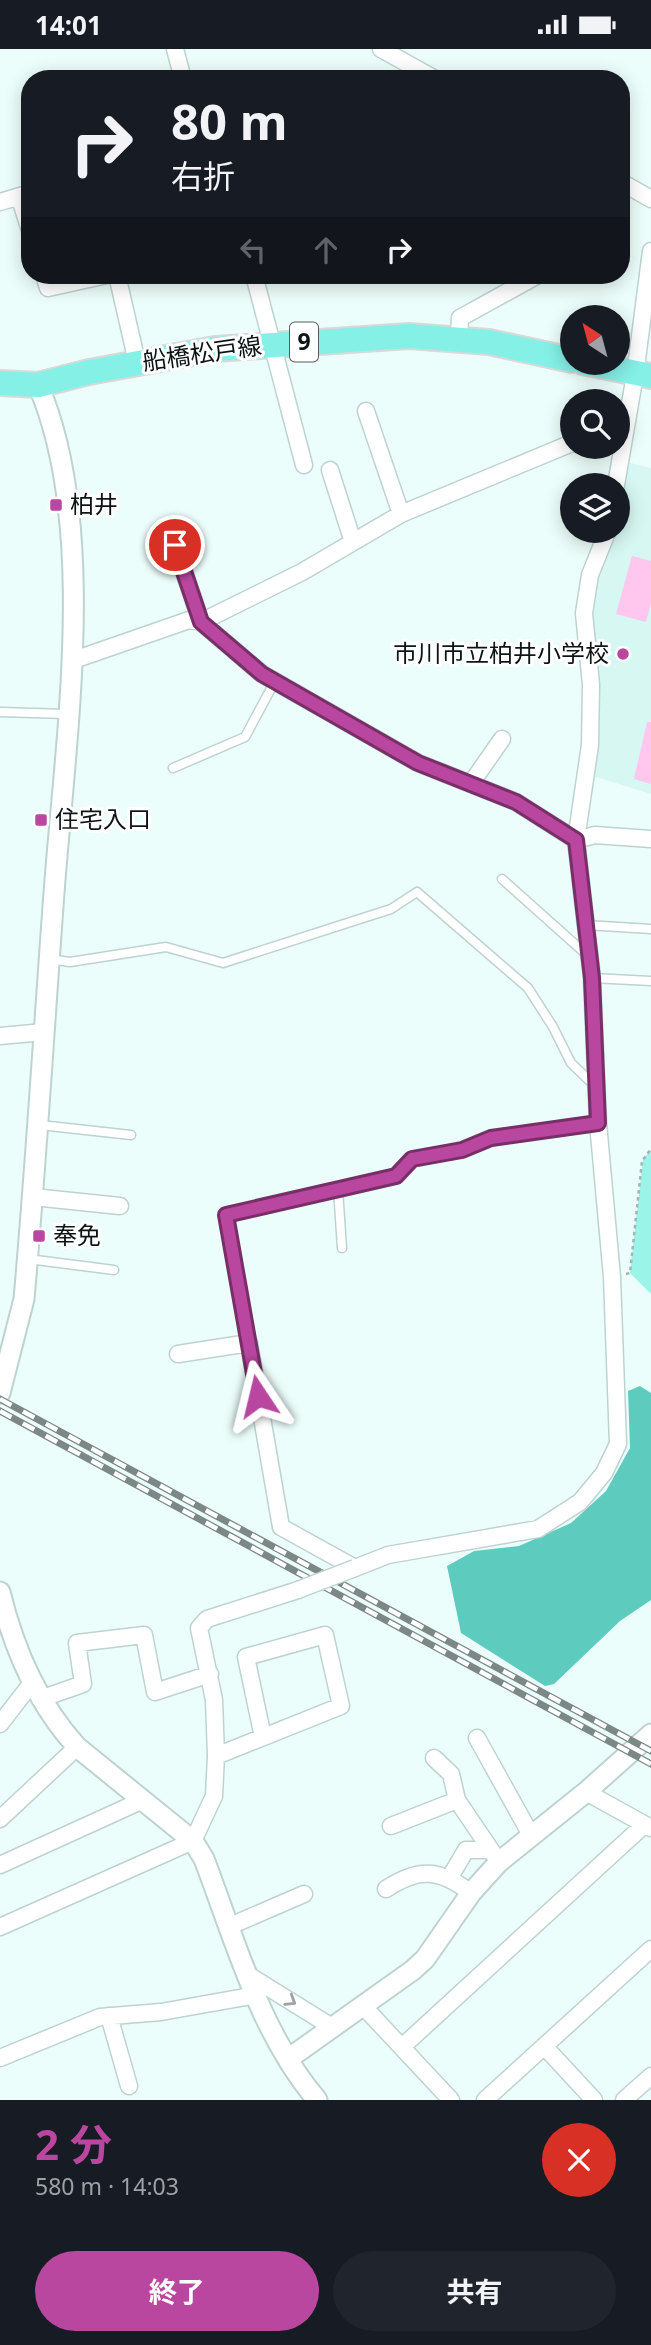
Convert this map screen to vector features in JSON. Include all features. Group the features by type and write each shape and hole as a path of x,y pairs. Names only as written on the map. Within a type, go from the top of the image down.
{"main road":[{"name":"船橋松戸線","path":"0,383 38,385 137,362 215,349 409,336 459,338 516,346 560,357"}],"street":[{"path":"175,49 181,70"},
{"path":"382,49 419,70"},
{"path":"630,187 651,198"},
{"path":"0,202 21,195"},
{"path":"630,406 643,375 651,251"},
{"path":"47,284 48,288 66,284"},
{"path":"119,284 137,362"},
{"path":"256,284 304,465"},
{"path":"459,338 460,318 522,284"},
{"path":"0,1393 24,1299 71,661 71,542 67,490 52,419 38,385"},
{"path":"366,411 401,514"},
{"path":"201,622 302,572 401,514 560,448"},
{"path":"330,470 353,542"},
{"path":"0,1927 193,1841 214,1796 216,1756 210,1674 199,1628 207,1619 298,1590 388,1555 538,1529 580,1502 604,1473 618,1444 612,1277 598,1123 592,978 576,840 590,745 591,685 584,613 590,575 603,543"},
{"path":"175,545 201,622"},
{"path":"71,661 189,619 201,622 275,681 418,763 472,782 516,802 576,840 594,835 651,839"},
{"path":"472,782 502,739"},
{"path":"0,1036 44,1032"},
{"path":"33,1197 120,1206"},
{"path":"178,1355 249,1343 281,1527 355,1568"},
{"path":"1,1597 36,1691 78,1747 193,1841 204,1859 256,1995 288,2059 317,2100"},
{"path":"0,1724 36,1691 83,1684 78,1643 144,1635 155,1692 210,1674"},
{"path":"216,1756 341,1706 325,1636 246,1657 263,1737"},
{"path":"288,2059 425,1959 494,1856 531,1835 586,1792 651,1734"},
{"path":"477,1738 531,1835"},
{"path":"0,1819 78,1747"},
{"path":"434,1758 451,1774 457,1800 494,1856"},
{"path":"403,2046 648,1827 586,1792"},
{"path":"0,1865 143,1800"},
{"path":"391,1826 457,1800"},
{"path":"450,1877 466,1850 494,1856"},
{"path":"386,1889 405,1877 422,1873 450,1877 471,1893"},
{"path":"230,1926 304,1894"},
{"path":"485,2100 651,1949"},
{"path":"250,1976 332,2027"},
{"path":"0,2058 100,2017 161,2012 256,1995"},
{"path":"363,2006 451,2100"},
{"path":"109,2016 129,2086"},
{"path":"544,2046 594,2100"},
{"path":"624,2100 651,2075"}],"lane":[{"path":"173,768 245,737 275,681"},
{"path":"0,712 67,714"},
{"path":"502,879 590,957"},
{"path":"49,959 70,962 166,947 223,963 391,909 417,892 528,988 553,1027 571,1063 597,1087"},
{"path":"586,925 651,929"},
{"path":"592,978 651,981"},
{"path":"249,1343 226,1215 396,1176 412,1159 462,1150 491,1138 598,1123"},
{"path":"37,1125 131,1135"},
{"path":"338,1189 342,1248"},
{"path":"27,1259 114,1270"}],"path":[{"path":"612,1277 630,1273 642,1161 651,1149"}],"shaded area":[{"name":"市川市立柏井小学校","path":"627,462 651,468 651,794 593,776 590,620 609,543 630,543 630,473 625,473"},
{"path":"651,1150 651,1294 630,1273 643,1159"},
{"path":"640,1386 651,1393 651,1600 620,1621 554,1684 545,1686 461,1633 447,1566 474,1551 519,1546 571,1523 606,1491 630,1448 628,1391"}],"building":[{"path":"632,556 651,561 651,603 646,622 616,614"},
{"path":"647,722 651,722 651,784 634,779"}],"railway":[{"path":"0,1399 651,1751"},
{"path":"0,1411 651,1764"}],"place":[{"name":"柏井","path":"56,505"},
{"name":"市川市立柏井小学校","path":"623,654"},
{"name":"住宅入口","path":"41,820"},
{"name":"奉免","path":"39,1236"}],"route":[{"path":"175,545 201,622 262,674 418,763 472,782 516,802 576,840 592,978 598,1123 491,1138 462,1150 412,1159 396,1176 226,1215 258,1396"}]}
